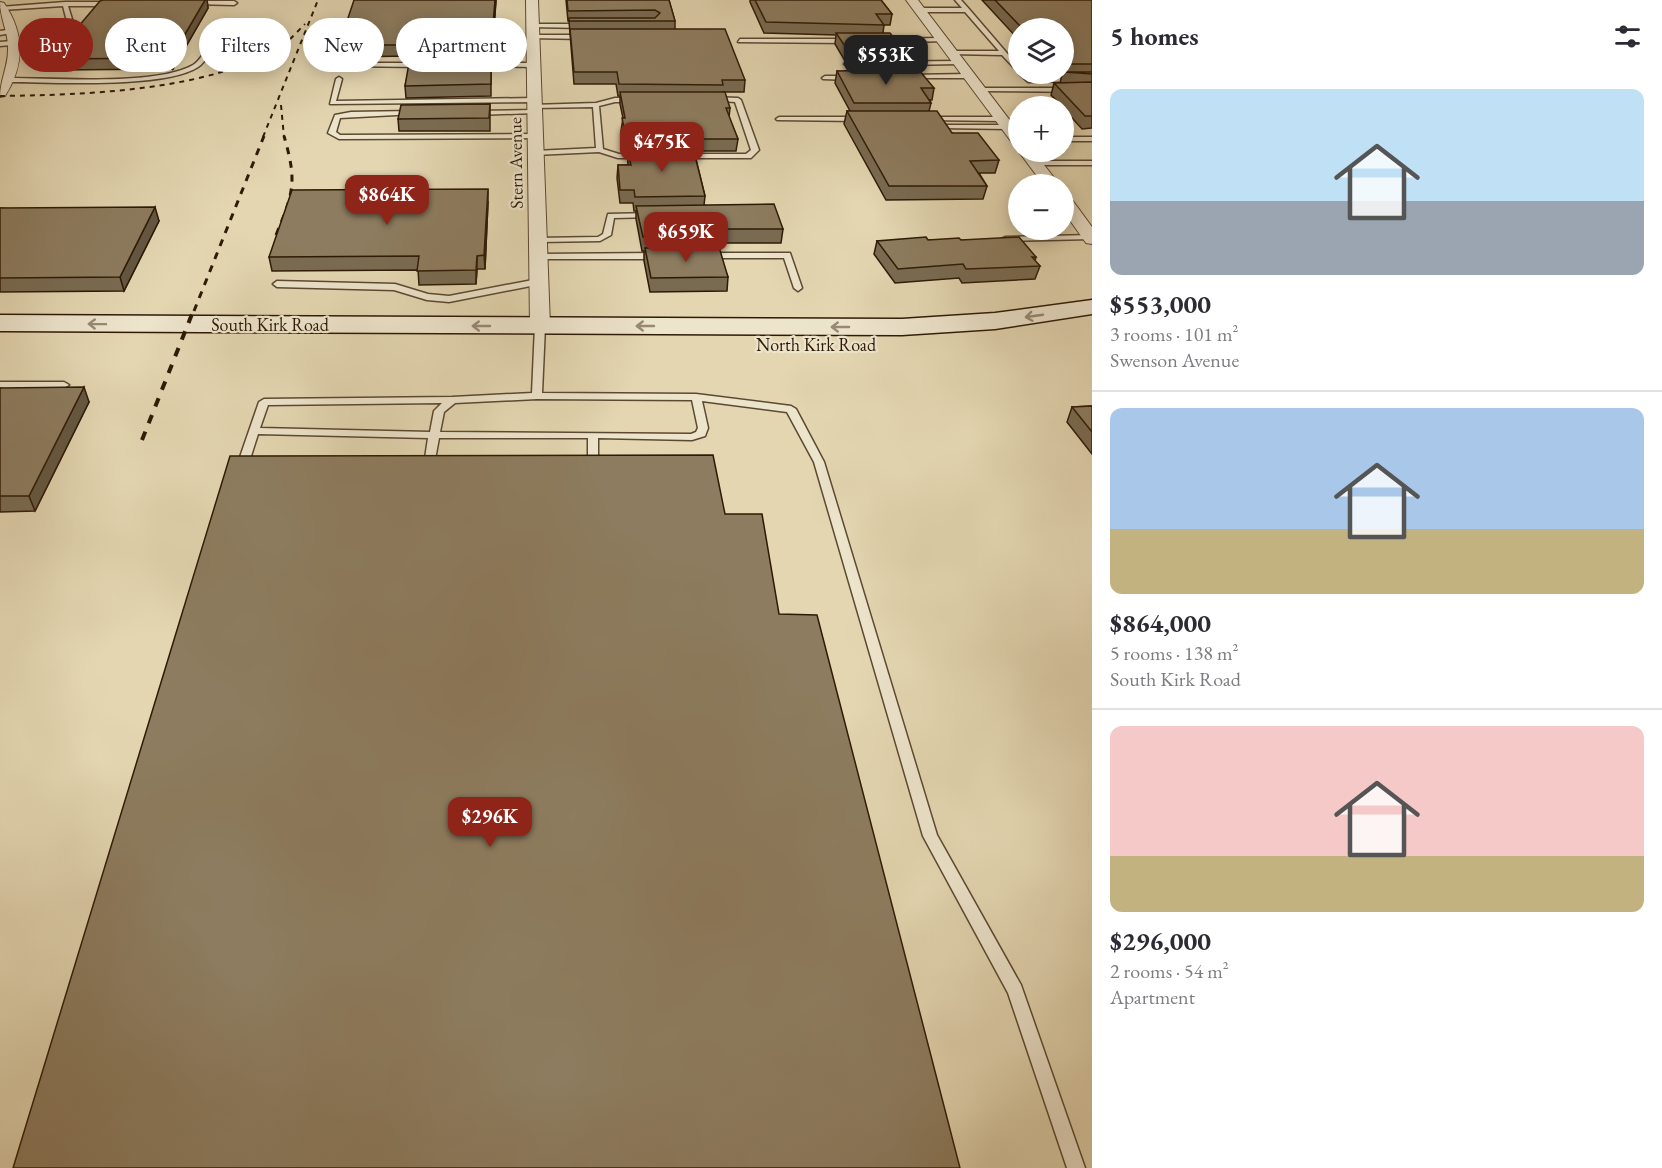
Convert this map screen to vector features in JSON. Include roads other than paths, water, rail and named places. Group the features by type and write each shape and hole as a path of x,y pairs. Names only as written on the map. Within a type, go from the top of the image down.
{"main road":[{"name":"North Kirk Road","path":"539,335 945,325 1037,316 1092,307"},
{"name":"South Kirk Road","path":"0,323 539,335"},
{"name":"North Kirk Road","path":"539,335 913,345 1009,339 1092,327"},
{"name":"South Kirk Road","path":"0,340 539,335"}],"street":[{"name":"Stern Avenue","path":"532,0 539,335"},
{"path":"916,5 1008,127"},
{"path":"0,93 14,67 16,37 1,7"},
{"path":"1034,162 1043,174"},
{"path":"1074,213 1088,229"}],"lane":[{"path":"958,0 1008,57"},
{"path":"189,3 234,3"},
{"path":"1,7 95,9 107,4 126,4"},
{"path":"916,5 967,10"},
{"path":"0,33 16,37 69,36 72,29 65,7"},
{"path":"532,32 599,26"},
{"path":"532,32 590,37"},
{"path":"0,44 16,37"},
{"path":"871,41 942,40"},
{"path":"740,41 859,41"},
{"path":"847,64 1005,53"},
{"path":"8,80 143,78 188,69 199,63"},
{"path":"527,65 533,65"},
{"path":"903,77 969,76"},
{"path":"825,78 858,78"},
{"path":"339,79 332,103 534,106 596,105 615,100 648,100"},
{"path":"1074,79 1092,79"},
{"path":"980,90 1092,90"},
{"path":"665,156 748,156 755,150 738,100 703,99"},
{"path":"596,105 600,150"},
{"path":"466,113 534,106"},
{"path":"420,113 337,116 332,133 339,137 535,136"},
{"path":"779,119 872,119"},
{"path":"919,119 1005,123"},
{"path":"942,127 1005,123"},
{"path":"1074,139 1092,139"},
{"path":"535,153 600,150 618,156 653,156"},
{"path":"1074,159 1092,163"},
{"path":"537,240 600,239 607,236 611,216 662,214"},
{"path":"990,240 1088,229"},
{"path":"692,256 787,255 798,288"},
{"path":"538,257 668,256"},
{"path":"277,284 395,287 427,297 449,299 538,282"},
{"path":"537,396 539,335"},
{"path":"0,386 64,385"},
{"path":"270,465 253,464 245,457 264,402 452,400 537,396 696,397 792,409 819,462 930,836 1015,990 1076,1168"},
{"path":"254,432 692,437 701,434 703,428 696,397"},
{"path":"429,465 439,411 452,400"},
{"path":"568,463 579,463 593,458 593,435"}],"railway":[{"path":"263,137 318,0"},
{"path":"0,96 107,92 146,88 220,73 253,61 282,46 303,26"},
{"path":"281,105 284,137"},
{"path":"194,311 264,136"},
{"path":"276,235 287,208 292,186 291,164 284,136"},
{"path":"142,440 194,309"}]}
